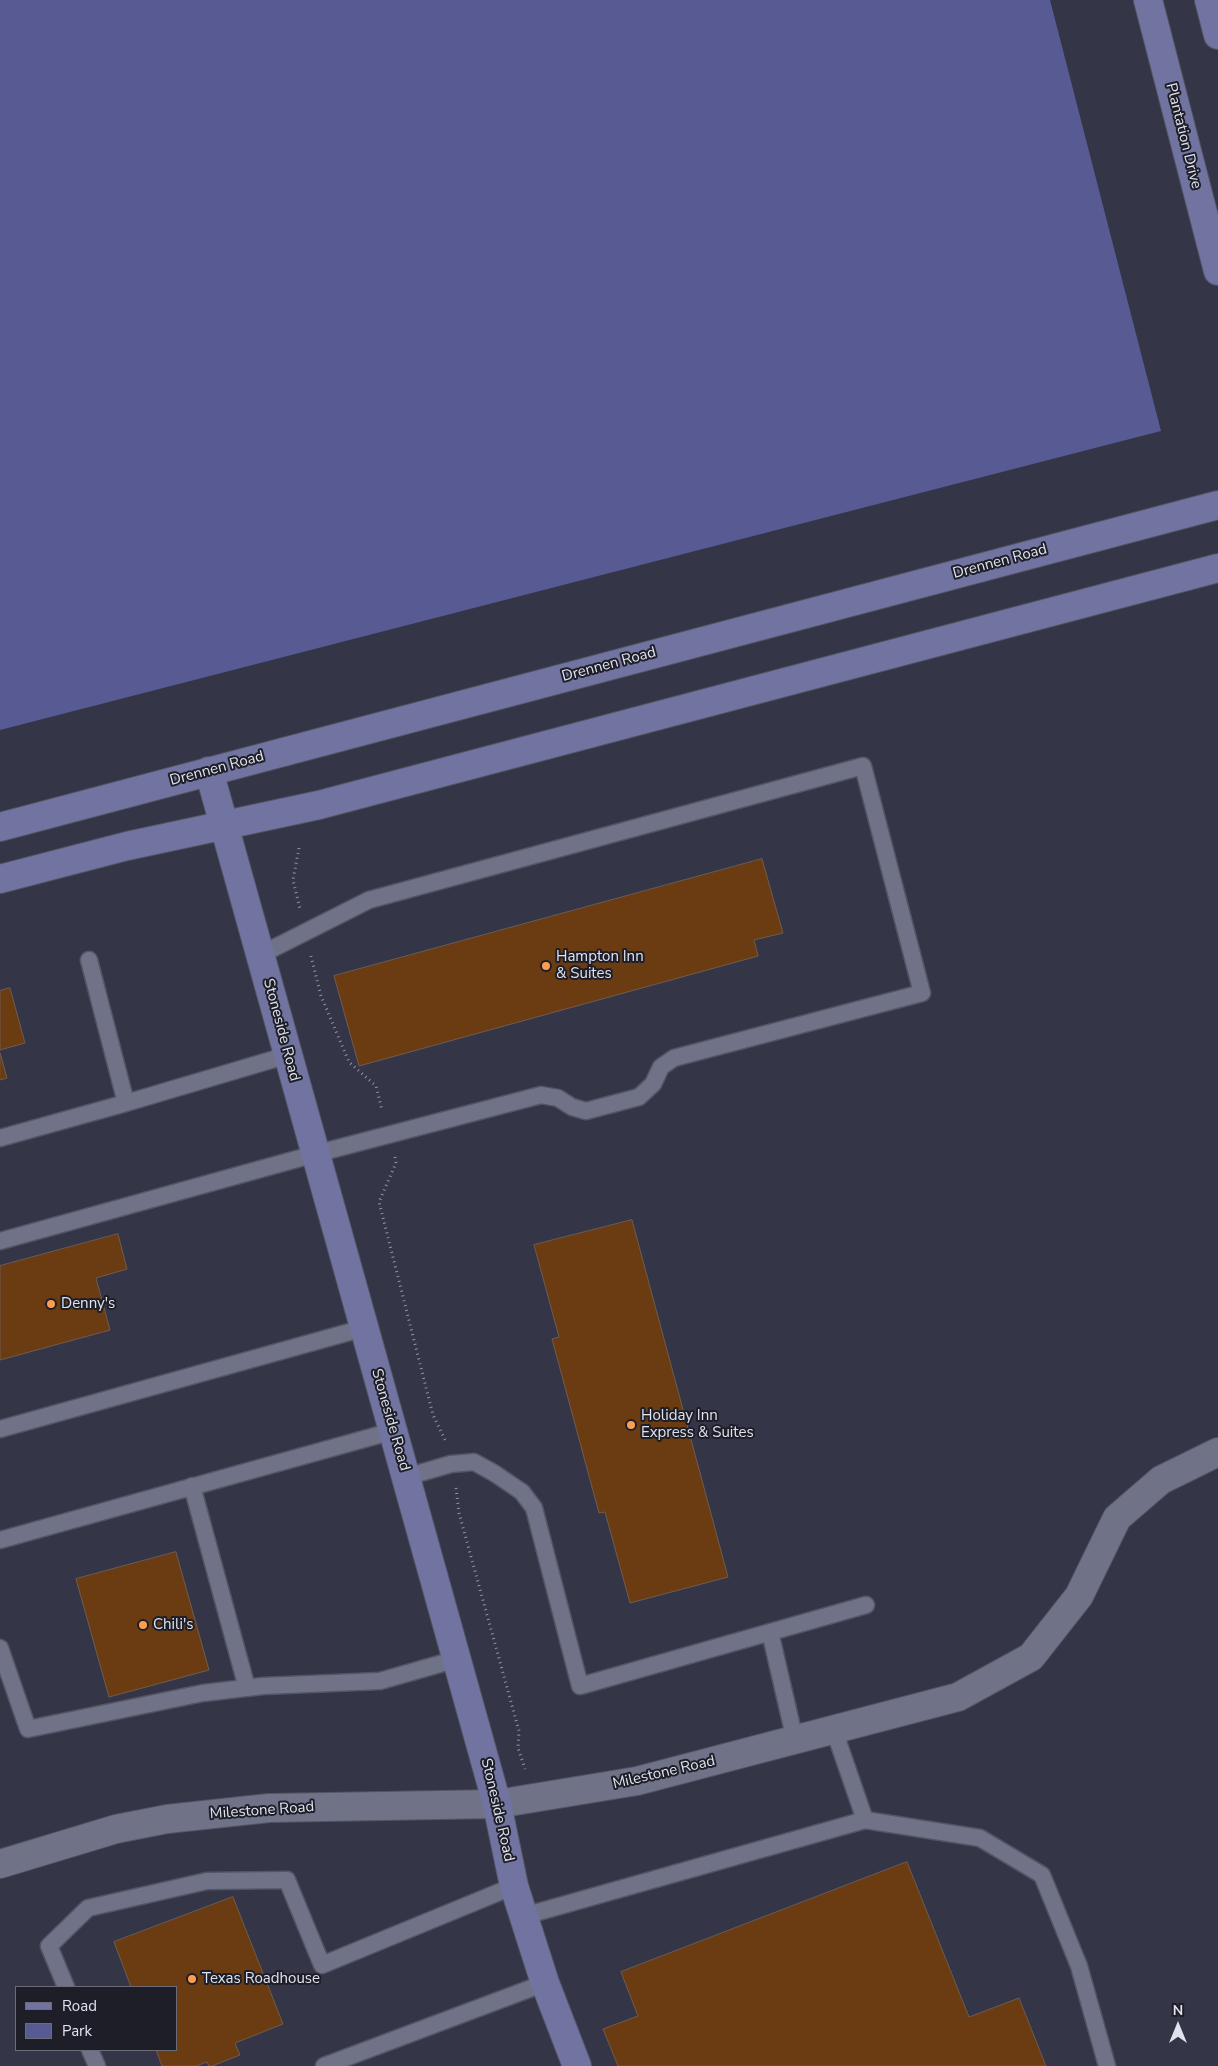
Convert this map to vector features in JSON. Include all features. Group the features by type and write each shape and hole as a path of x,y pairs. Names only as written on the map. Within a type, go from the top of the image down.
{"street":[{"name":"Plantation Drive","path":"1148,0 1218,271"},
{"path":"1209,0 1218,35"},
{"name":"Drennen Road","path":"0,827 1218,505"},
{"path":"0,879 127,846 319,805 1218,568"},
{"name":"Stoneside Road","path":"209,771 498,1804 514,1886 545,1983 577,2066"},
{"name":"Milestone Road","path":"0,1864 116,1829 167,1819 269,1808 498,1804 637,1781 958,1697 1031,1656 1079,1596 1117,1518 1161,1480 1218,1452"}],"lane":[{"path":"0,1241 315,1154 541,1096 558,1098 572,1107 586,1111 639,1097 653,1084 661,1067 674,1058 922,994 863,766 369,900 260,955"},
{"path":"90,960 126,1103"},
{"path":"0,1138 288,1055"},
{"path":"0,1429 364,1328"},
{"path":"0,1540 393,1431"},
{"path":"406,1477 451,1464 474,1462 522,1492 534,1508 580,1686 866,1605"},
{"path":"192,1486 247,1688"},
{"path":"770,1632 795,1740"},
{"path":"0,1648 28,1729 203,1693 247,1688 380,1681 457,1659"},
{"path":"834,1730 865,1820"},
{"path":"524,1916 865,1820 980,1838 1042,1875 1079,1966 1107,2066"},
{"path":"66,1986 50,1946 88,1908 207,1881 287,1880 322,1965 514,1886"},
{"path":"324,2066 545,1983"},
{"path":"90,2051 97,2066"}],"path":[{"path":"299,848 293,880 322,996 349,1062 376,1086 396,1163 379,1202 434,1415 446,1442 458,1496 459,1513 519,1731 518,1748 535,1798"}],"green space":[{"path":"0,0 1050,0 1161,431 0,730"}],"building":[{"name":"Hampton Inn & Suites","path":"762,859 783,933 754,940 758,956 359,1066 334,976"},
{"path":"10,988 25,1043 0,1050 0,991"},
{"path":"0,1053 7,1078 0,1080"},
{"name":"Holiday Inn Express & Suites","path":"632,1220 728,1577 630,1603 605,1512 599,1513 552,1339 559,1337 534,1245"},
{"name":"Denny's","path":"118,1234 127,1269 96,1278 110,1330 0,1360 0,1266"},
{"name":"Chili's","path":"176,1552 209,1670 109,1697 76,1579"},
{"path":"907,1862 969,2017 1019,1998 1046,2066 618,2066 603,2029 638,2016 621,1972"},
{"path":"233,1897 283,2024 235,2043 240,2055 212,2066 209,2066 207,2062 196,2066 162,2066 156,2051 178,2051 178,1986 131,1986 114,1942"}],"place":[{"name":"Hampton Inn & Suites","path":"546,966"},
{"name":"Denny's","path":"51,1304"},
{"name":"Holiday Inn Express & Suites","path":"631,1425"},
{"name":"Chili's","path":"143,1625"},
{"name":"Texas Roadhouse","path":"192,1979"}]}
